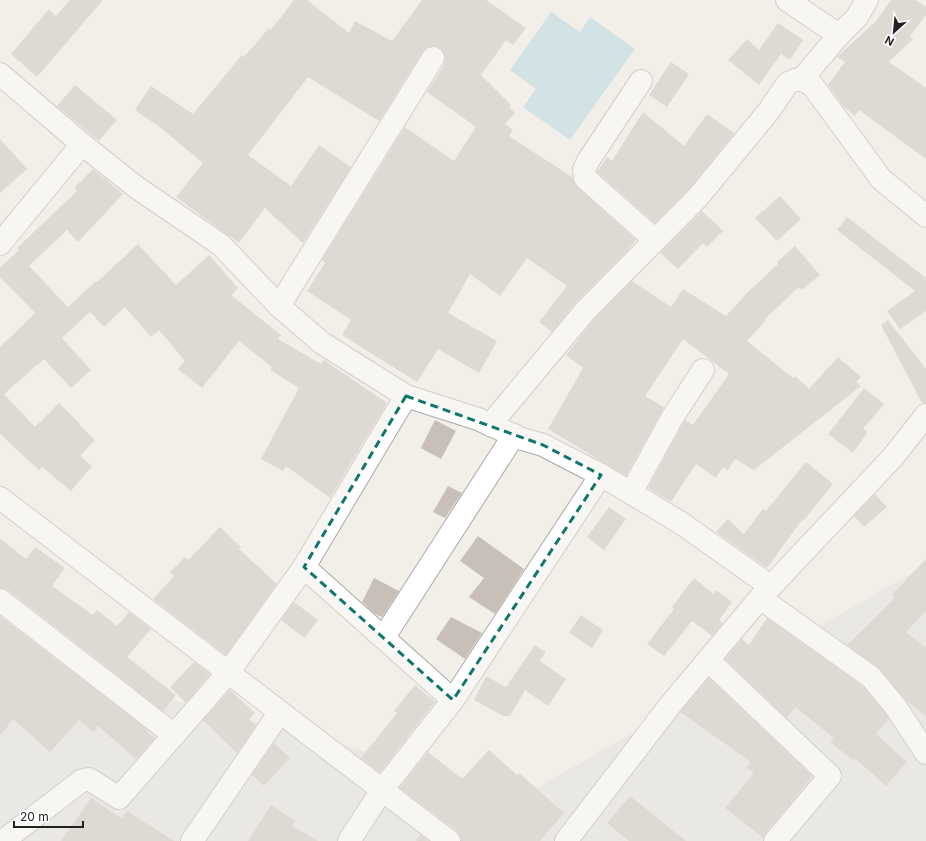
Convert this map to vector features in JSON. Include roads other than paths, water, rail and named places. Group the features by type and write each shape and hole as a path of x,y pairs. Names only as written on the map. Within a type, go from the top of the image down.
{"street":[{"path":"787,0 839,35"},
{"path":"802,79 856,17 867,0"},
{"path":"279,306 433,58"},
{"path":"0,74 82,144 136,187 221,246 279,306 322,343 406,396 478,420 543,445 601,475 681,523 871,677 895,706 926,753"},
{"path":"490,425 586,310 698,197 768,112 788,83 802,79 813,86 881,179 926,216"},
{"path":"641,81 584,170 586,178 655,240"},
{"path":"0,244 82,144"},
{"path":"632,494 672,418 703,370"},
{"path":"3,841 81,780 90,780 119,798 228,673 304,567 406,396"},
{"path":"566,841 671,704 765,592 922,427"},
{"path":"384,637 514,435"},
{"path":"349,841 382,790 453,700 601,475"},
{"path":"0,498 449,841"},
{"path":"304,567 453,700"},
{"path":"0,600 174,735"},
{"path":"708,660 830,776 775,841"},
{"path":"192,841 280,712"}],"water":[{"path":"551,12 580,32 590,17 635,49 570,140 523,107 536,89 510,70"}]}
